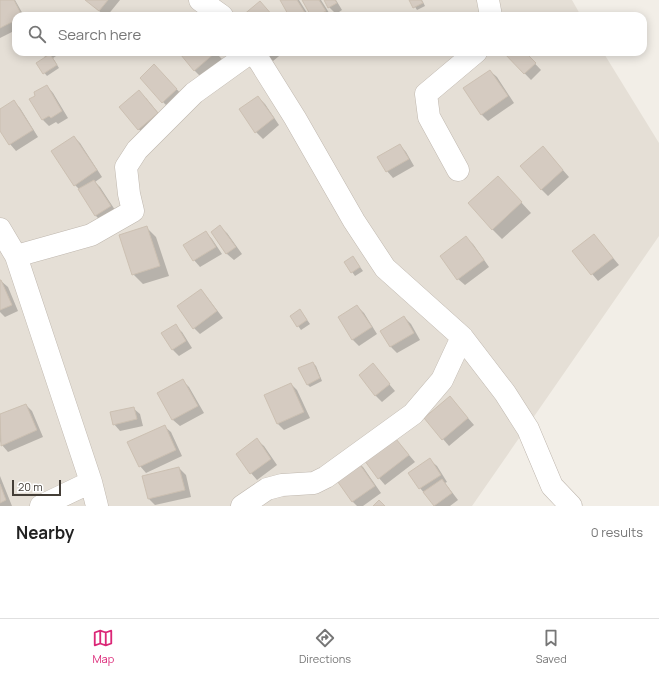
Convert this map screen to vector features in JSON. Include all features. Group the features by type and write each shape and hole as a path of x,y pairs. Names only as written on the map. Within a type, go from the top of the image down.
{"street":[{"path":"200,0 226,10"},
{"path":"488,0 490,12"},
{"path":"16,256 91,235 133,211 129,194 126,167 137,150 194,93 245,56"},
{"path":"255,56 260,62 295,118 354,221 385,268 462,338 505,393 528,429 552,486 571,506"},
{"path":"458,170 428,117 426,94 471,56"},
{"path":"0,229 16,256 91,482 97,506"},
{"path":"242,506 267,489 282,485 314,483 326,477 413,414 442,380 462,338"},
{"path":"41,506 91,482"}],"shaded area":[{"path":"0,0 572,0 579,12 12,12 12,56 605,56 659,143 659,236 472,506 0,506"}],"building":[{"path":"0,0 14,0 20,12 12,12 12,22 0,28"},
{"path":"85,0 108,0 99,11"},
{"path":"280,0 297,0 304,12 287,12"},
{"path":"302,0 319,0 326,11 324,12 309,12"},
{"path":"324,0 335,0 337,3 328,8"},
{"path":"409,0 421,0 423,3 413,8"},
{"path":"260,1 270,12 247,12"},
{"path":"47,56 51,56 57,65 43,74 36,63"},
{"path":"182,56 211,56 194,71"},
{"path":"507,56 529,56 536,63 524,74"},
{"path":"154,64 177,89 162,103 140,78"},
{"path":"490,70 508,96 481,115 463,88"},
{"path":"47,85 62,111 51,118 49,116 42,120 29,99 35,96 34,92"},
{"path":"139,90 158,113 138,130 119,107"},
{"path":"258,96 274,118 255,133 239,109"},
{"path":"14,100 33,130 9,145 0,131 0,109"},
{"path":"74,136 97,170 74,186 51,151"},
{"path":"400,144 409,159 386,172 377,157"},
{"path":"543,146 563,170 541,190 520,166"},
{"path":"498,176 522,202 492,230 468,203"},
{"path":"94,180 111,206 95,216 78,189"},
{"path":"220,225 236,247 226,254 211,232"},
{"path":"147,226 160,266 132,275 119,235"},
{"path":"206,231 216,247 193,261 183,245"},
{"path":"594,234 613,258 591,275 572,251"},
{"path":"466,236 484,260 457,280 440,256"},
{"path":"353,256 360,267 351,273 344,262"},
{"path":"0,280 12,305 0,310"},
{"path":"201,289 217,311 193,329 177,306"},
{"path":"357,305 372,327 352,340 338,317"},
{"path":"300,309 307,320 297,327 290,316"},
{"path":"404,316 414,333 390,347 380,331"},
{"path":"176,324 186,341 172,350 161,333"},
{"path":"313,362 320,378 307,385 298,368"},
{"path":"373,363 390,384 375,396 359,375"},
{"path":"183,379 198,406 172,420 157,393"},
{"path":"291,383 304,412 277,424 264,395"},
{"path":"450,396 468,418 442,440 424,418"},
{"path":"26,404 37,430 1,446 0,414"},
{"path":"134,407 137,419 113,425 110,412"},
{"path":"165,425 176,450 139,467 127,442"},
{"path":"392,434 409,455 378,479 362,457"},
{"path":"257,438 271,459 250,474 236,454"},
{"path":"430,458 441,475 419,489 408,473"},
{"path":"356,459 375,486 352,502 333,475"},
{"path":"179,467 185,490 148,499 142,476"},
{"path":"442,479 452,493 434,506 423,492"},
{"path":"0,484 6,500 0,503"},
{"path":"379,500 385,506 373,506"}]}
